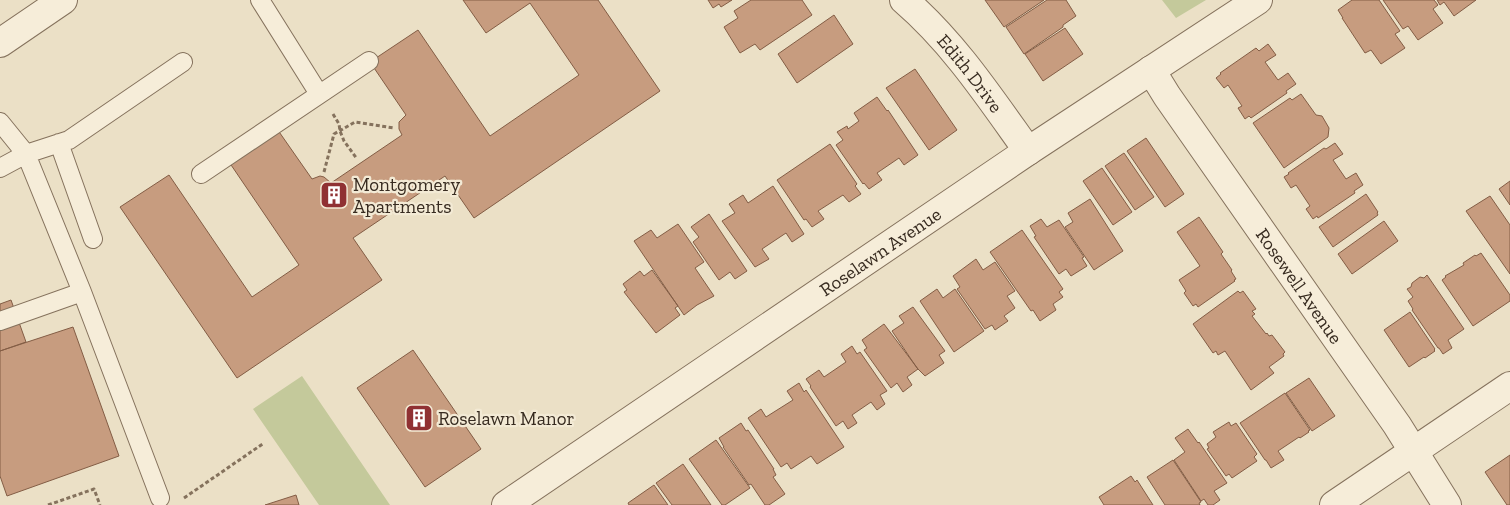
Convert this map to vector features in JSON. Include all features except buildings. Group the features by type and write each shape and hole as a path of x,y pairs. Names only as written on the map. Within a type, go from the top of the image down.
{"street":[{"path":"0,43 63,0"},
{"name":"Edith Drive","path":"904,0 938,32 963,62 1028,151"},
{"name":"Roselawn Avenue","path":"506,505 1028,151 1258,0"},
{"name":"Rosewell Avenue","path":"1151,70 1167,96 1414,451 1447,505"},
{"path":"1334,505 1510,386"}],"lane":[{"path":"260,0 319,94"},
{"path":"201,174 368,61"},
{"path":"0,168 26,154 69,140 183,62"},
{"path":"0,122 26,154 82,292 160,498"},
{"path":"59,144 93,239"},
{"path":"0,321 82,292"}],"path":[{"path":"319,94 339,124 344,141 356,159"},
{"path":"324,172 334,134 340,130 354,122 394,128"},
{"path":"182,499 264,444"},
{"path":"48,505 94,489 100,505"}],"green space":[{"path":"1162,0 1206,0 1176,18"},
{"path":"302,376 390,505 319,505 253,409"}],"place":[{"name":"Montgomery Apartments","path":"334,195"},
{"name":"Roselawn Manor","path":"419,418"}]}
